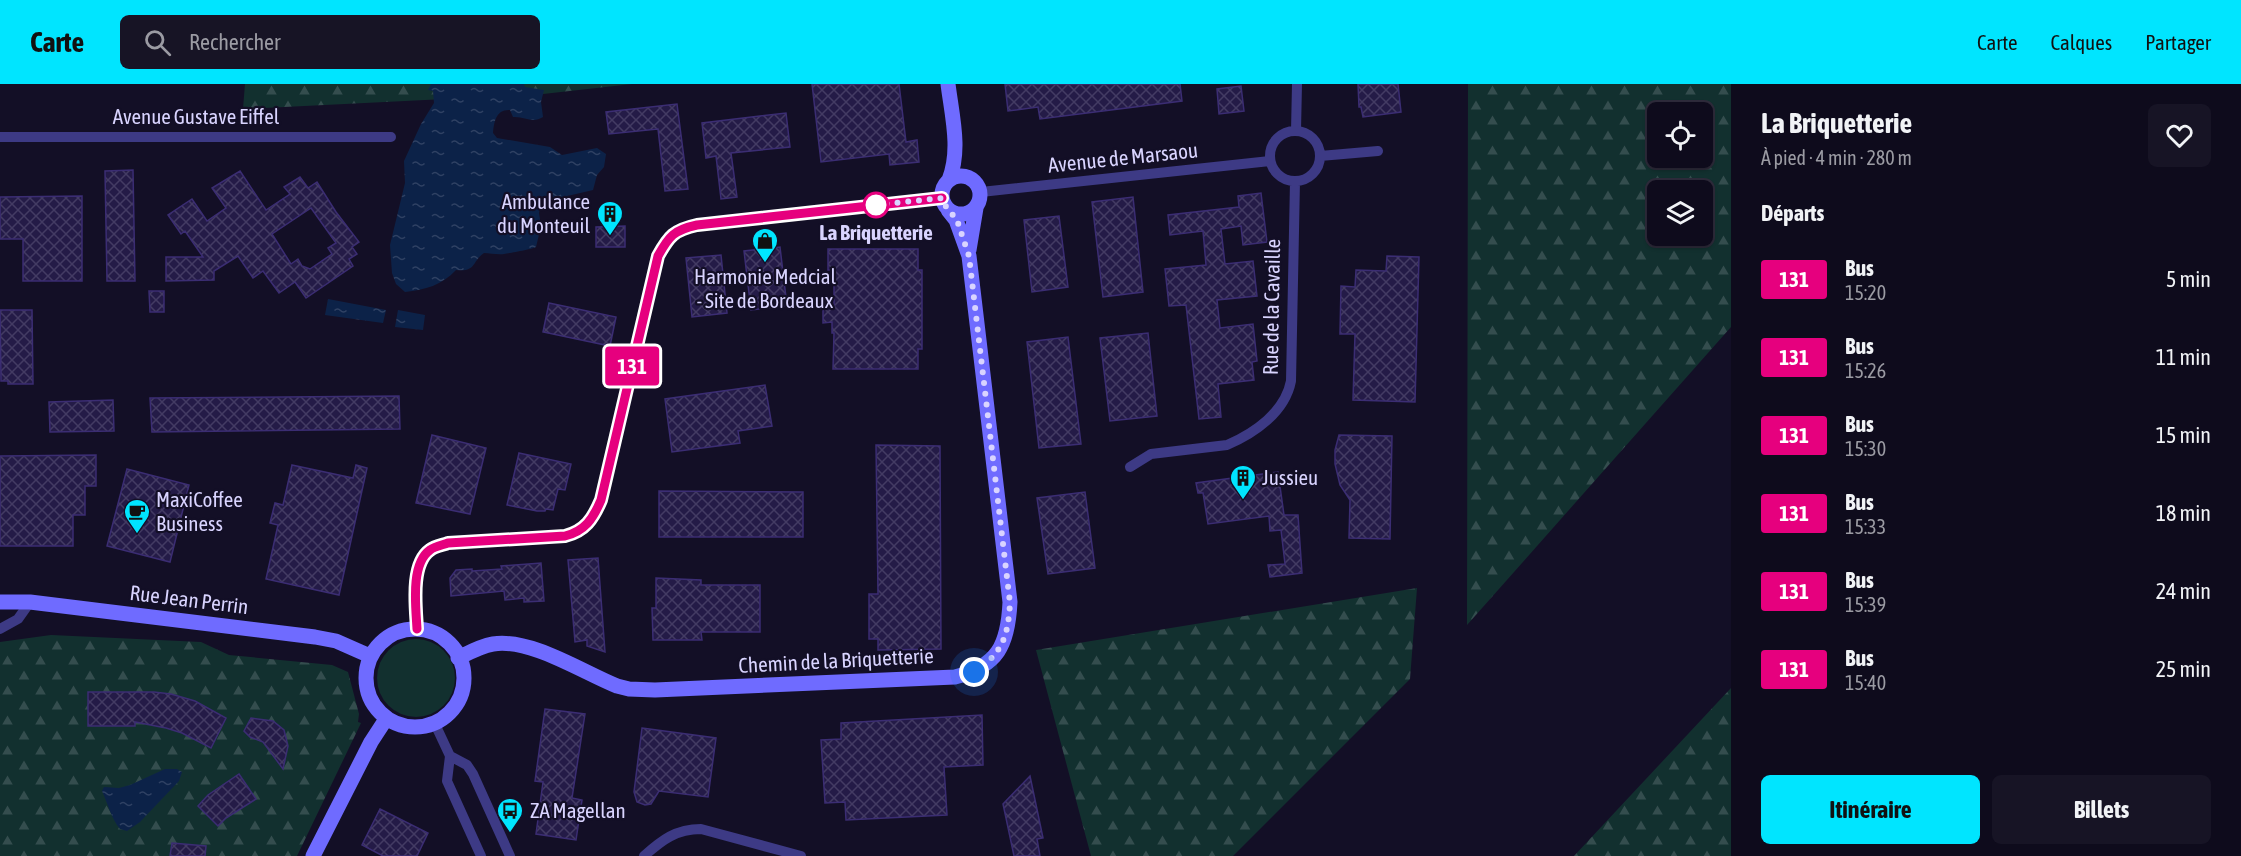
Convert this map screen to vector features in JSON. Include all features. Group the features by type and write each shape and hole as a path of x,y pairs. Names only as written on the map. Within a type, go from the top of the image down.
{"street":[{"path":"945,204 945,185 954,167 956,152 948,84"},
{"path":"1296,131 1297,84"},
{"path":"1296,131 1310,137 1315,142 1320,156 1316,171 1310,177 1295,182 1279,176 1270,161 1270,154 1276,140 1282,135 1296,131"},
{"name":"Avenue Gustave Eiffel","path":"0,137 391,137"},
{"path":"1320,156 1378,151"},
{"path":"956,152 981,192"},
{"name":"Avenue de Marsaou","path":"981,192 1270,161"},
{"path":"949,180 960,176 972,179"},
{"name":"Rue de la Cavaille","path":"1130,467 1151,454 1227,445 1237,441 1275,415 1281,407 1288,394 1291,381 1295,182"},
{"name":"Chemin de la Briquetterie","path":"969,256 976,208 981,192"},
{"path":"417,629 416,578 423,558 430,549 448,543 565,536 576,533 593,518 601,500 658,256 667,240 679,229 697,225 945,204 959,214 966,214 976,208"},
{"name":"Chemin de la Briquetterie","path":"458,658 483,646 495,643 511,644 542,652 617,686 655,690 955,677 974,672 987,664 1005,639 1010,603 969,256 957,220 945,204"},
{"name":"Rue Jean Perrin","path":"0,602 30,602 315,637 336,641 370,656"},
{"path":"0,629 18,619 30,602"},
{"path":"417,629 428,630 450,644 463,666 464,689 453,710 435,724 410,728 386,719 371,701 365,679 370,656 384,639 399,632 417,629"},
{"path":"313,856 371,742 386,719"},
{"path":"435,724 450,756 447,781 481,856"},
{"path":"450,756 467,765 473,774 510,856"},
{"path":"644,856 674,833 687,829 701,829 801,856"}],"green space":[{"path":"245,84 632,84 543,94 243,109"},
{"path":"1468,84 1731,84 1731,327 1467,625"},
{"path":"1417,588 1410,679 1233,856 1091,856 1036,650"},
{"path":"51,635 201,642 229,655 332,665 348,672 359,714 358,722 361,723 297,856 0,856 0,642"},
{"path":"408,639 424,639 438,645 449,656 455,670 455,686 449,700 438,711 424,717 408,717 394,711 383,700 377,686 377,670 383,656 394,645"},
{"path":"1731,688 1731,856 1574,856"}],"water":[{"path":"431,84 524,84 525,87 544,90 541,102 543,117 532,120 513,117 510,110 505,110 499,114 494,125 493,133 497,138 550,147 562,155 597,148 606,154 604,167 597,175 593,190 563,197 542,197 539,213 541,226 536,247 504,254 484,253 471,268 456,270 433,286 405,292 396,284 392,273 390,245 405,183 404,161 421,124 434,103 433,91 428,90"},
{"path":"328,299 386,310 383,323 325,315"},
{"path":"398,310 425,315 423,330 395,327"},
{"path":"165,769 177,769 182,772 179,781 140,822 127,831 120,829 102,791 104,787 119,788 130,785"}],"building":[{"path":"812,84 899,84 906,142 917,140 919,162 890,165 889,154 821,162"},
{"path":"1005,84 1180,84 1182,101 1040,119 1038,107 1008,111"},
{"path":"1358,84 1398,84 1401,112 1363,117 1361,107 1359,107"},
{"path":"1241,86 1244,111 1219,114 1217,89"},
{"path":"677,104 688,189 665,191 658,129 609,134 606,112"},
{"path":"786,113 790,147 731,153 737,197 721,199 716,156 706,158 702,123"},
{"path":"133,170 135,281 107,281 105,171"},
{"path":"240,171 266,210 290,194 284,187 300,177 308,188 317,182 359,242 352,247 357,254 349,259 353,266 306,298 295,282 279,293 263,271 253,278 238,256 214,271 214,280 166,281 166,257 203,257 185,231 181,234 168,215 192,199 207,221 226,208 212,188","holes":["311,208 336,243 328,248 332,254 310,269 302,266 298,259 291,264 272,234"]},
{"path":"1261,193 1267,242 1243,245 1241,226 1221,229 1225,264 1253,261 1257,296 1217,300 1220,328 1253,324 1257,361 1252,362 1254,380 1218,384 1221,417 1199,419 1186,305 1169,306 1165,269 1206,265 1203,231 1170,235 1168,215 1239,207 1238,196"},
{"path":"82,196 82,281 23,281 23,239 0,239 0,197"},
{"path":"1133,197 1143,292 1103,297 1092,202"},
{"path":"1059,216 1068,287 1032,292 1024,220"},
{"name":"Ambulance du Monteuil","path":"625,226 625,247 596,247 596,227"},
{"path":"780,247 787,306 751,310 744,251"},
{"path":"828,249 918,249 918,270 922,270 922,349 918,349 918,369 833,369 832,322 823,323 823,307 834,307 834,270 828,270"},
{"path":"721,255 727,313 692,317 686,258"},
{"path":"1387,256 1419,257 1415,402 1353,400 1355,334 1340,334 1341,286 1355,287 1356,270 1386,271"},
{"path":"149,291 164,291 164,312 150,312"},
{"path":"549,303 616,317 610,346 543,332"},
{"path":"0,310 32,310 33,384 8,384 8,381 1,381"},
{"path":"1148,333 1157,416 1110,421 1100,338"},
{"path":"1068,337 1081,444 1039,448 1027,342"},
{"path":"765,385 772,426 738,431 740,443 672,452 665,399"},
{"path":"399,396 400,429 152,432 150,398"},
{"path":"113,400 114,431 50,432 49,402"},
{"path":"432,435 486,448 470,514 416,503"},
{"path":"1339,435 1392,436 1390,539 1349,538 1350,500 1340,485 1335,464 1335,450"},
{"path":"876,445 940,446 941,649 878,650 878,639 869,639 869,594 878,594"},
{"path":"519,453 571,464 565,490 558,489 553,510 537,511 507,505"},
{"path":"96,455 96,486 85,486 85,515 73,515 73,546 0,546 0,456"},
{"path":"292,465 353,478 356,465 367,468 339,595 266,579 278,525 270,523 275,503 283,505"},
{"path":"127,469 189,485 170,562 107,546"},
{"path":"1278,472 1284,515 1298,515 1302,573 1270,577 1268,565 1285,564 1281,530 1270,531 1269,516 1208,524 1203,493 1198,493 1196,483"},
{"path":"659,491 803,492 803,537 659,537"},
{"path":"1085,492 1095,568 1048,574 1037,498"},
{"path":"598,558 605,652 587,646 587,640 575,642 568,560"},
{"path":"541,563 544,601 524,602 524,598 505,600 504,591 451,596 450,578 456,570 502,569 501,566"},
{"path":"656,578 701,580 701,585 760,585 760,632 701,632 702,640 653,640 652,608 656,608"},
{"path":"88,692 171,694 195,701 226,718 211,748 182,733 135,722 135,726 88,726"},
{"path":"545,709 585,714 572,798 582,800 576,840 536,834 543,782 535,781"},
{"path":"982,715 983,765 944,767 947,815 846,820 845,802 825,803 821,740 841,739 841,723"},
{"path":"251,718 273,721 284,730 288,746 283,769 263,742 250,737 244,731"},
{"path":"642,728 716,738 708,797 659,791 651,804 645,805 637,802 634,792"},
{"path":"239,774 256,799 226,818 218,826 198,806 208,795"},
{"path":"1030,776 1043,838 1037,839 1040,856 1014,856 1003,804"},
{"path":"380,809 428,833 417,856 383,856 362,845"},
{"path":"172,843 206,846 205,856 170,856"}],"bus line":[{"name":"131","path":"417,629 416,578 418,568 430,549 448,543 565,536 576,533 593,518 601,500 658,256 667,240 679,229 697,225 942,198"}],"place":[{"name":"La Briquetterie","path":"876,205"},
{"name":"Ambulance du Monteuil","path":"610,237"},
{"name":"Harmonie Medcial - Site de Bordeaux","path":"765,264"},
{"name":"Jussieu","path":"1243,501"},
{"name":"MaxiCoffee Business","path":"137,535"},
{"name":"ZA Magellan","path":"510,834"}],"route":[{"path":"876,205 942,198 957,220 969,256 1010,603 1009,622 1000,649 987,664 974,672"}]}
